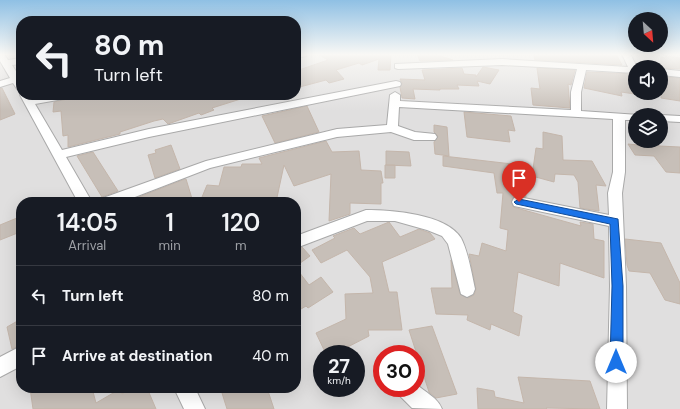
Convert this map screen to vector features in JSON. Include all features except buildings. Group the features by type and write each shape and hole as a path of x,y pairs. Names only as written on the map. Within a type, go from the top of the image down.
{"street":[{"path":"392,128 397,73"},
{"path":"576,114 576,92 581,73"},
{"path":"0,84 16,83"},
{"path":"60,155 149,134 396,84"},
{"path":"28,100 82,197"},
{"path":"395,104 627,117 619,172 614,193 618,286 617,409"},
{"path":"668,118 680,119"},
{"path":"121,197 206,165 337,133 392,128 414,136 431,137"},
{"path":"519,202 615,222"},
{"path":"301,240 366,216 395,216 430,225 447,232 455,242 467,289"},
{"path":"0,367 16,359"},
{"path":"187,393 195,409"},
{"path":"415,397 432,409"}],"shaded area":[{"path":"0,73 16,73 16,100 301,100 301,73 628,73 628,100 668,100 668,73 680,73 680,409 0,409"}],"route":[{"path":"519,202 615,222 618,286 616,362"}]}
